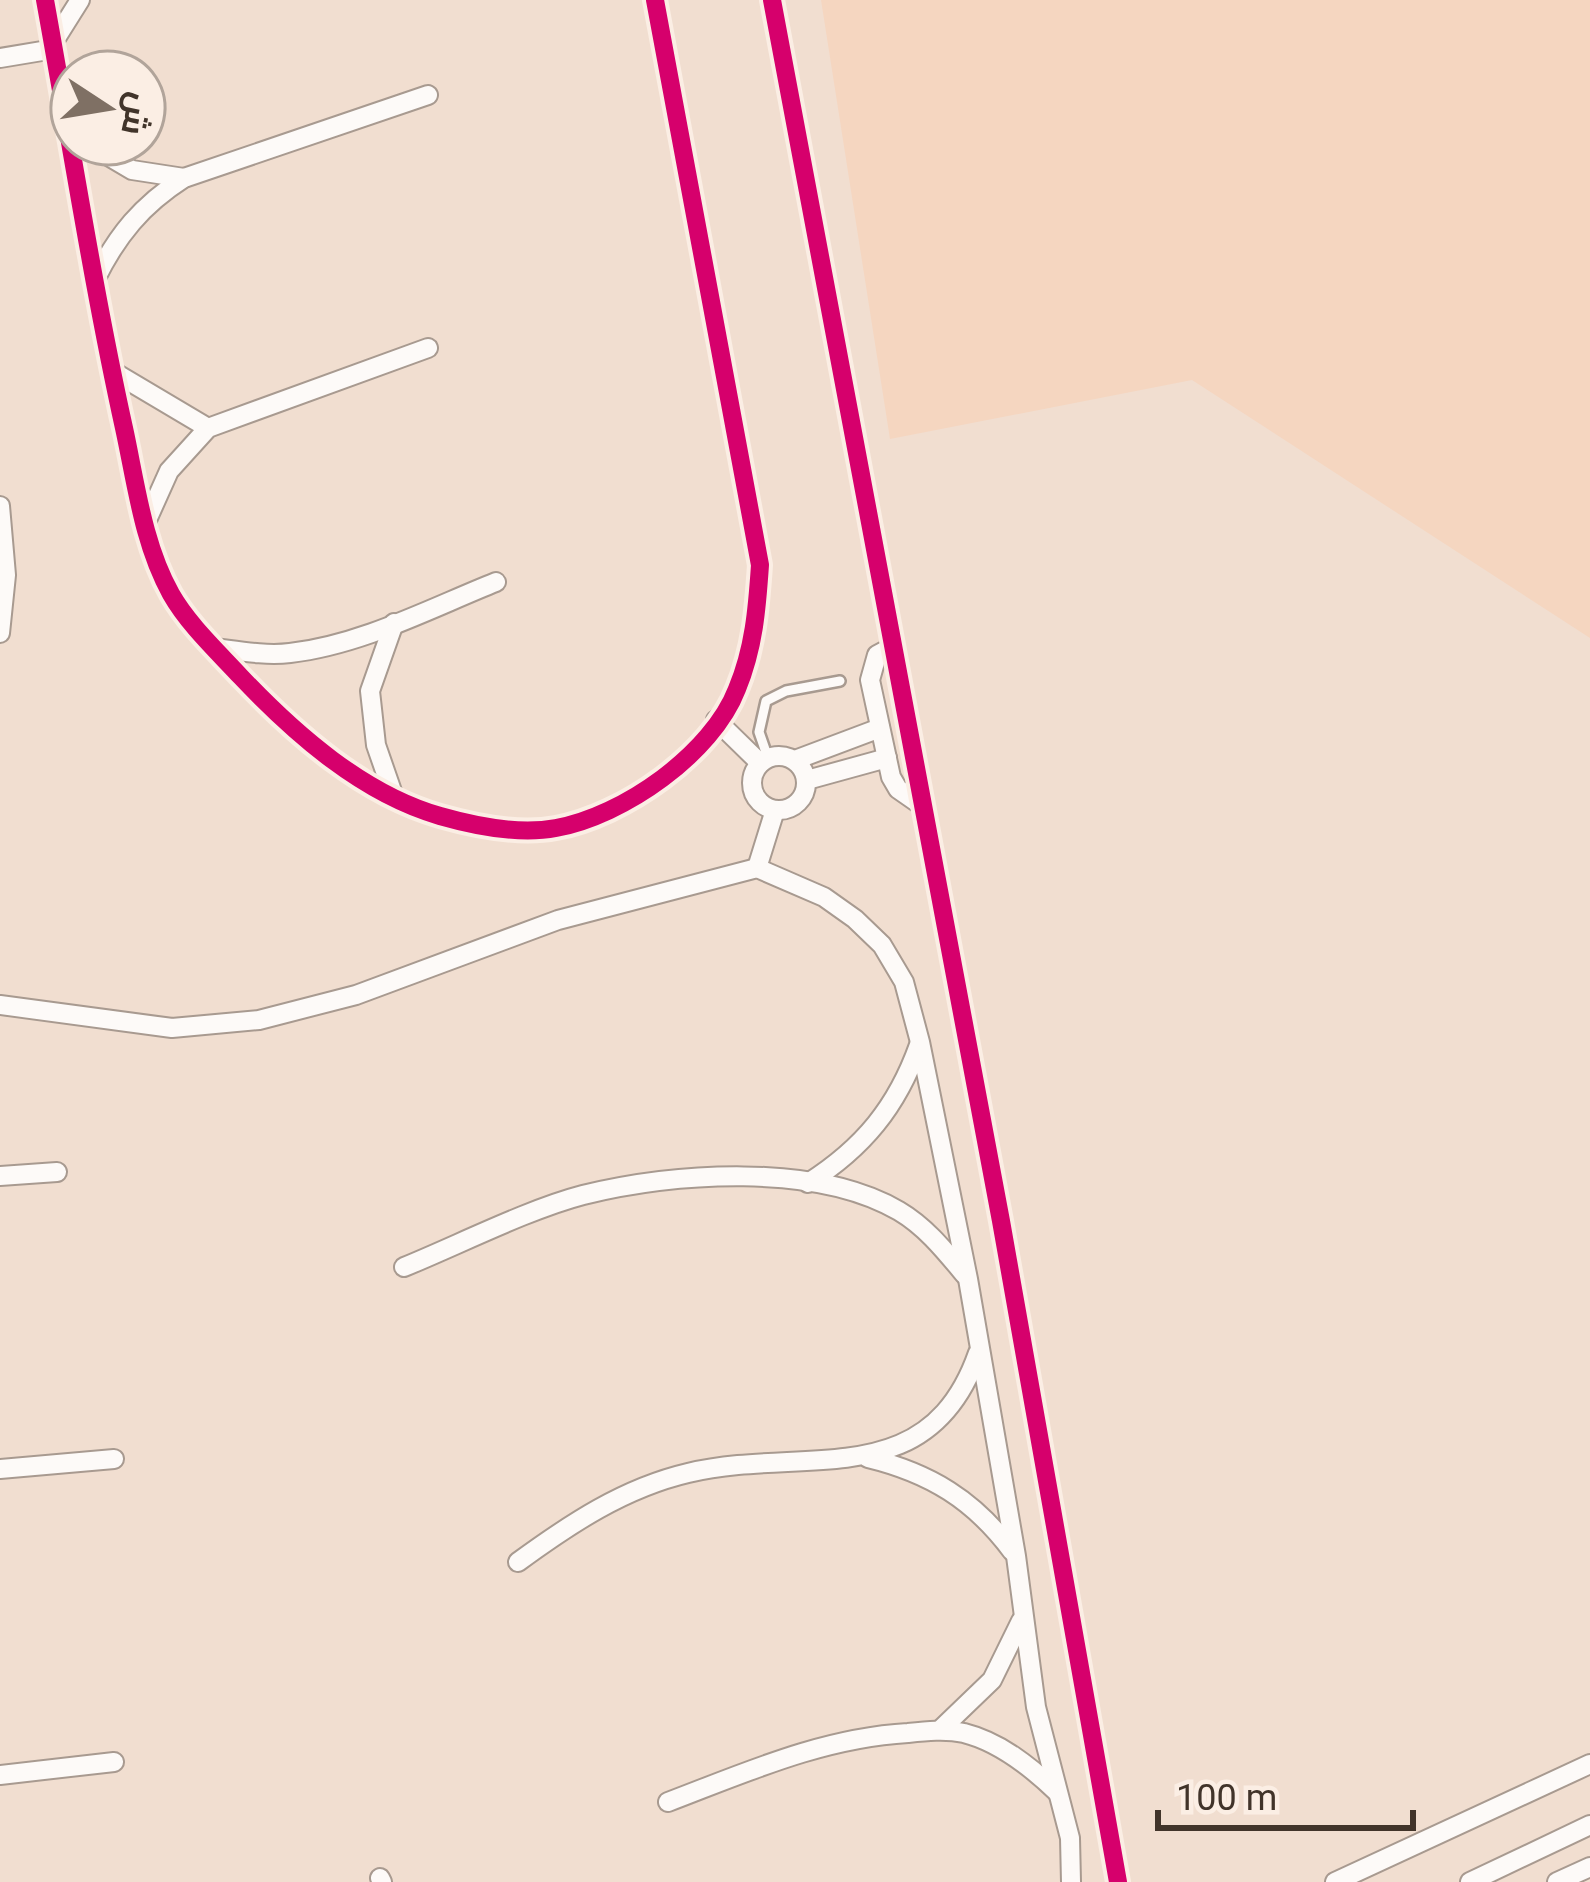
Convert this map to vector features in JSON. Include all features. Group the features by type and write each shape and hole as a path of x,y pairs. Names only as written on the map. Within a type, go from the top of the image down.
{"street":[{"path":"45,0 53,46"},
{"path":"0,58 53,46 80,0"},
{"path":"77,168 112,371 153,556 172,597 308,742 393,794 457,820 499,829 555,829 606,813 653,788 697,748 736,694 755,634 760,565 655,0"},
{"path":"772,0 1001,1222 1118,1882"},
{"path":"95,280 130,221 184,178 428,95"},
{"path":"129,168 184,178"},
{"path":"146,524 169,471 208,428 428,348"},
{"path":"112,371 208,428"},
{"path":"0,506 0,633"},
{"path":"215,648 289,653 394,623 496,582"},
{"path":"393,794 376,746 370,692 394,623"},
{"path":"892,647 878,655 870,680 894,784 921,806"},
{"path":"716,721 764,760"},
{"path":"794,760 880,728"},
{"path":"775,810 755,796 754,772 764,760 783,755 794,760 807,780"},
{"path":"807,780 887,758"},
{"path":"775,810 798,802 807,780"},
{"path":"758,868 775,810"},
{"path":"0,1005 172,1028 259,1020 356,995 558,920 758,868 824,897 882,945 904,982 920,1042 968,1279 1016,1556 1036,1707 1070,1838 1071,1882"},
{"path":"808,1183 839,1163 878,1124 908,1077 920,1042"},
{"path":"0,1176 57,1172"},
{"path":"404,1268 579,1196 693,1179 808,1183 855,1192 899,1212 938,1241 968,1279"},
{"path":"518,1562 597,1509 685,1473 760,1462 864,1457 895,1449 940,1419 957,1398 980,1348"},
{"path":"864,1457 938,1481 994,1527 1016,1556"},
{"path":"0,1469 114,1459"},
{"path":"940,1730 992,1680 1016,1639 1023,1616"},
{"path":"668,1802 807,1750 940,1730 963,1733 1006,1751 1060,1796"},
{"path":"0,1775 114,1762"},
{"path":"1334,1882 1590,1764"},
{"path":"1470,1882 1590,1825"},
{"path":"1557,1882 1590,1867"}],"lane":[{"path":"764,760 759,733 766,701 785,691 840,681"}],"shaded area":[{"path":"821,0 1590,0 1590,638 1192,380 890,439"}],"cycle path":[{"path":"45,0 137,492 147,534 171,594 194,627 262,698 332,760 412,806 512,830 556,828 609,810 686,758 725,713 743,674 754,628 760,565 655,0"},
{"path":"772,0 1001,1221 1118,1882"}]}
